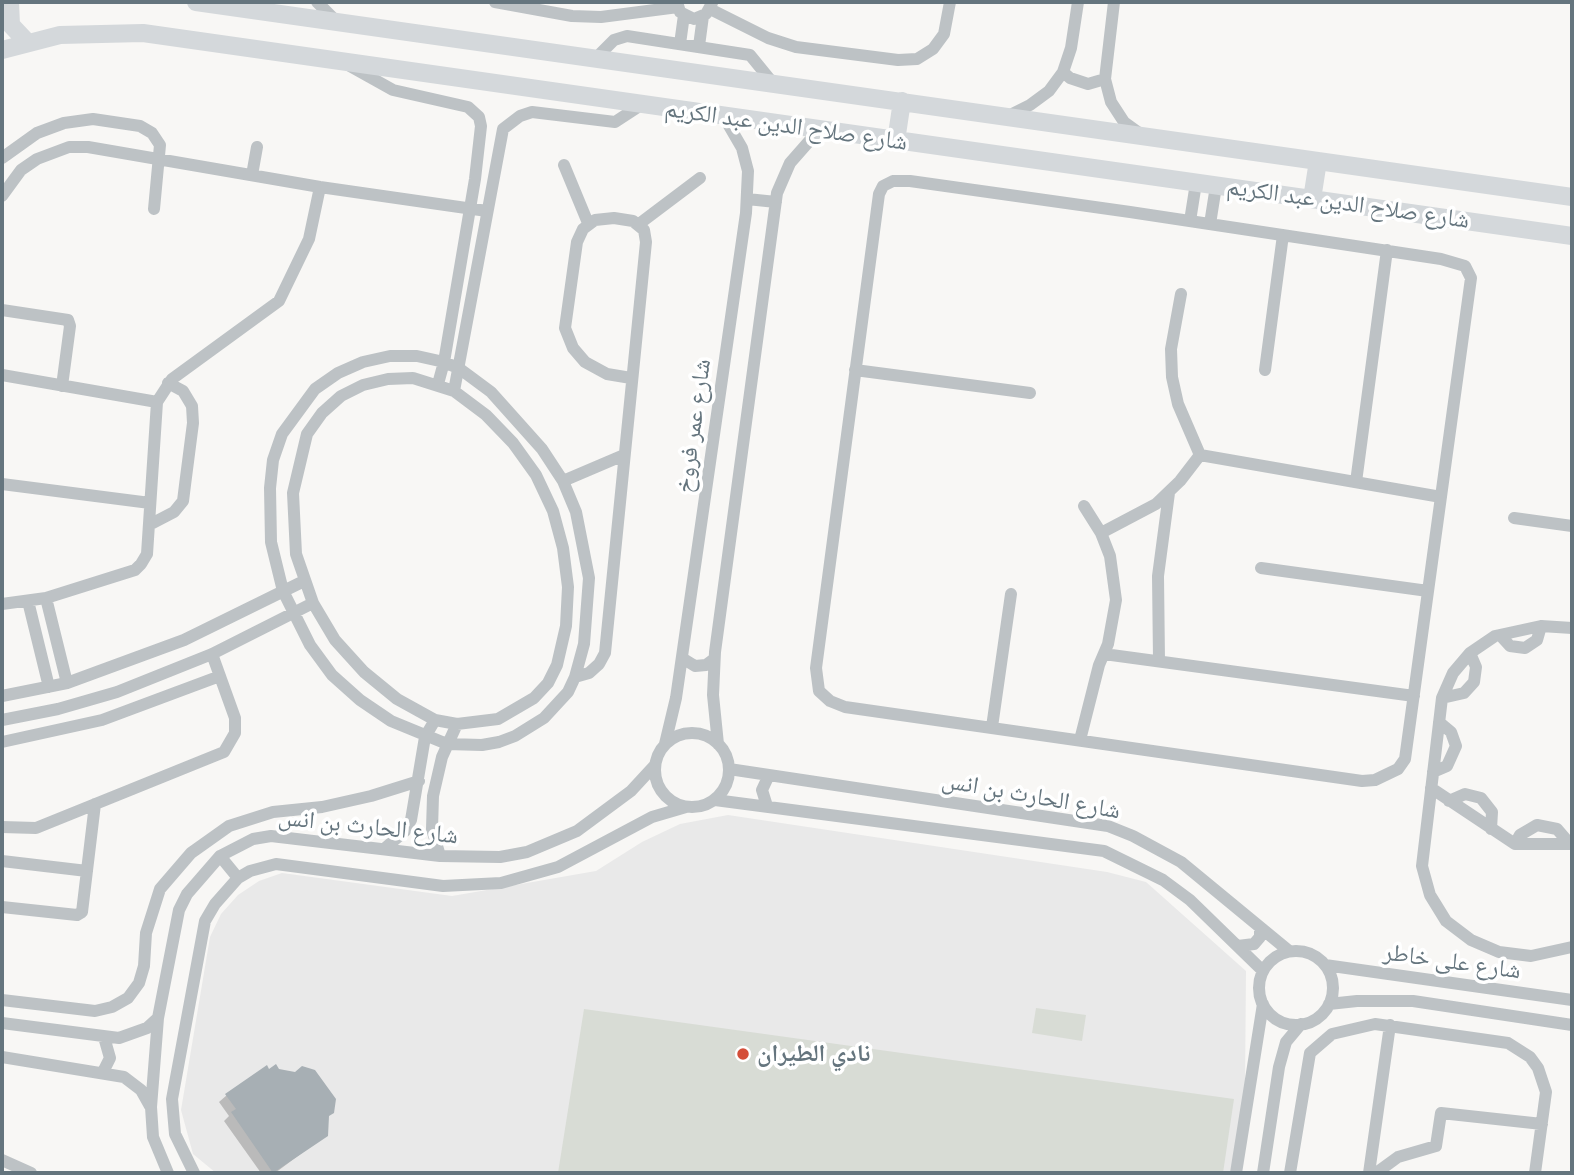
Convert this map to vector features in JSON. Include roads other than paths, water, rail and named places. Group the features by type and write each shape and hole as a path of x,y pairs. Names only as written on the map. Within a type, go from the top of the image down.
{"main road":[{"path":"10,2 11,25 27,42"},
{"name":"شارع صلاح الدين عبد الكريم","path":"196,2 1572,197"},
{"name":"شارع صلاح الدين عبد الكريم","path":"2,50 60,35 143,33 346,64 1572,236"},
{"path":"896,141 902,100"},
{"path":"1312,199 1318,161"}],"street":[{"path":"317,2 339,23"},
{"path":"495,2 572,16 601,17 680,8 694,19 708,9"},
{"path":"708,9 768,38 796,47 898,60 917,59 933,49 944,34 950,2"},
{"path":"1008,116 1049,91 1063,72 1071,48 1077,2"},
{"path":"1114,2 1105,79 1111,102 1124,122 1142,135"},
{"path":"680,8 680,44"},
{"path":"699,46 708,9"},
{"path":"597,57 621,36 699,46 750,55 772,82"},
{"path":"346,64 393,90 474,111 479,117 482,136 438,384"},
{"path":"1063,72 1078,83 1088,84 1105,79"},
{"path":"454,391 500,138 509,122 532,112 615,122 641,105"},
{"name":"شارع عمر فروخ","path":"666,744 682,658 747,199 748,171 742,148 724,117"},
{"path":"2,158 37,133 64,123 93,119 140,125 152,133 160,145 161,159 154,209"},
{"name":"شارع عمر فروخ","path":"718,744 713,695 715,659 776,202 781,178 790,163 819,130"},
{"path":"2,196 21,170 53,152 69,147 88,147 320,187 487,211"},
{"path":"252,175 257,147"},
{"path":"564,165 588,223"},
{"path":"639,224 701,178"},
{"path":"909,181 1190,221 1453,262 1465,266 1472,278 1405,759 1398,769 1375,780 845,707 830,701 819,691 816,668 879,194 883,186 909,181"},
{"path":"1190,221 1196,183"},
{"path":"1210,224 1216,186"},
{"path":"2,604 46,598 135,570 147,554 157,402 169,383 279,301 309,239 320,187"},
{"path":"747,199 776,202"},
{"path":"588,223 614,218 639,224"},
{"path":"588,223 577,243 565,328 573,348 585,362 607,374 631,378"},
{"path":"575,677 589,673 606,653 646,242 639,224"},
{"path":"1265,369 1283,235"},
{"path":"1356,482 1387,250"},
{"path":"1181,294 1171,349 1172,377 1178,404 1199,455"},
{"path":"2,310 68,320 70,326 62,386"},
{"path":"390,356 417,356 460,369 518,419 563,481 576,512 589,578 584,644 575,677 557,706 531,728 507,739 482,745 447,744 391,722 360,700 332,675 310,645 283,591 271,542 272,460 282,434 315,389 338,373 363,362 390,356"},
{"path":"855,370 1030,393"},
{"path":"2,375 157,402"},
{"path":"413,378 438,384 454,391 486,415 536,475 560,536 568,587 566,626 557,665 548,683 525,705 498,719 457,724 435,720 397,699 364,673 335,640 313,603 304,581 296,554 293,513 298,463 307,433 321,413 341,396 363,385 388,379 413,378"},
{"path":"149,525 174,512 183,501 193,423 192,406 183,391 169,383"},
{"path":"563,481 624,455"},
{"path":"1199,455 1441,496"},
{"path":"1101,533 1128,522 1169,493 1199,455"},
{"path":"2,484 150,503"},
{"path":"1159,660 1158,576 1169,493"},
{"path":"1080,740 1114,622 1116,600 1110,556 1101,533 1084,506"},
{"path":"1514,518 1572,526"},
{"path":"1261,568 1428,591"},
{"path":"2,696 66,683 184,640 304,581"},
{"path":"992,727 1010,594"},
{"path":"46,598 66,683"},
{"path":"28,601 49,687"},
{"path":"2,720 58,709 117,692 212,654 313,603"},
{"path":"1572,628 1541,626 1500,635 1471,653 1453,673 1442,698 1422,866 1430,895 1446,921 1471,940 1499,952 1531,956 1572,947"},
{"path":"1500,635 1510,646 1525,648 1537,640 1541,626"},
{"path":"1442,698 1457,697 1470,688 1476,667 1471,653"},
{"path":"2,827 36,828 224,752 235,733 236,718 212,654"},
{"path":"1104,654 1414,696"},
{"path":"682,658 690,664 700,666 715,659"},
{"path":"2,742 102,720 220,676"},
{"path":"384,849 405,831 411,820 425,737 435,720"},
{"path":"1433,772 1447,766 1456,746 1451,732 1439,722"},
{"path":"440,856 432,830 433,796 447,744 457,724"},
{"path":"686,734 698,734 718,744 729,769 726,786 715,800 696,807 686,807 675,803 659,788 655,765 666,744 686,734"},
{"name":"شارع الحارث بن انس","path":"168,1173 153,1137 151,1107 158,1018 179,910 187,894 220,856 253,839 271,836 440,856 500,857 553,843 600,816 631,791 655,765"},
{"name":"شارع الحارث بن انس","path":"729,769 1108,826 1181,862 1289,951"},
{"path":"767,806 762,790 769,775"},
{"path":"2,1000 95,1011 113,1007 128,998 139,983 144,966 146,933 160,889 191,853 229,826 273,812 323,807 419,781"},
{"path":"1431,788 1515,844 1571,844"},
{"path":"1449,801 1465,794 1481,798 1492,812 1491,829"},
{"name":"شارع الحارث بن انس","path":"715,800 1104,851 1163,880 1190,900 1263,971"},
{"path":"2,906 79,915 83,910 95,804"},
{"name":"شارع الحارث بن انس","path":"194,1173 175,1134 173,1099 205,921 215,904 239,878 250,871 276,864 443,886 500,883 558,867 652,817 686,807"},
{"path":"1515,844 1520,835 1537,825 1557,829 1571,844"},
{"path":"220,856 239,878"},
{"path":"2,861 88,871"},
{"path":"1238,946 1254,944 1260,937 1260,927"},
{"path":"1236,1173 1263,1004 1259,987 1263,971 1279,955 1289,951 1315,956 1325,965 1333,984 1329,1004 1312,1021 1301,1024 1286,1023 1272,1016 1263,1004"},
{"name":"شارع على خاطر","path":"1325,965 1572,1000"},
{"name":"شارع على خاطر","path":"1329,1004 1413,1001 1572,1026"},
{"path":"2,1023 104,1037 133,1035 158,1018"},
{"path":"1263,1173 1279,1067 1286,1042 1301,1024"},
{"path":"1369,1173 1390,1025"},
{"path":"1293,1173 1310,1053 1319,1042 1346,1029 1390,1025 1508,1043 1520,1049 1538,1068 1546,1092 1535,1173"},
{"path":"103,1072 110,1058 104,1037"},
{"path":"2,1057 124,1077 141,1090 151,1107"},
{"path":"1376,1173 1398,1157 1436,1146 1441,1112 1542,1124"},
{"path":"2,1160 31,1173"}],"place":[{"name":"نادي الطيران","path":"743,1054"}]}
